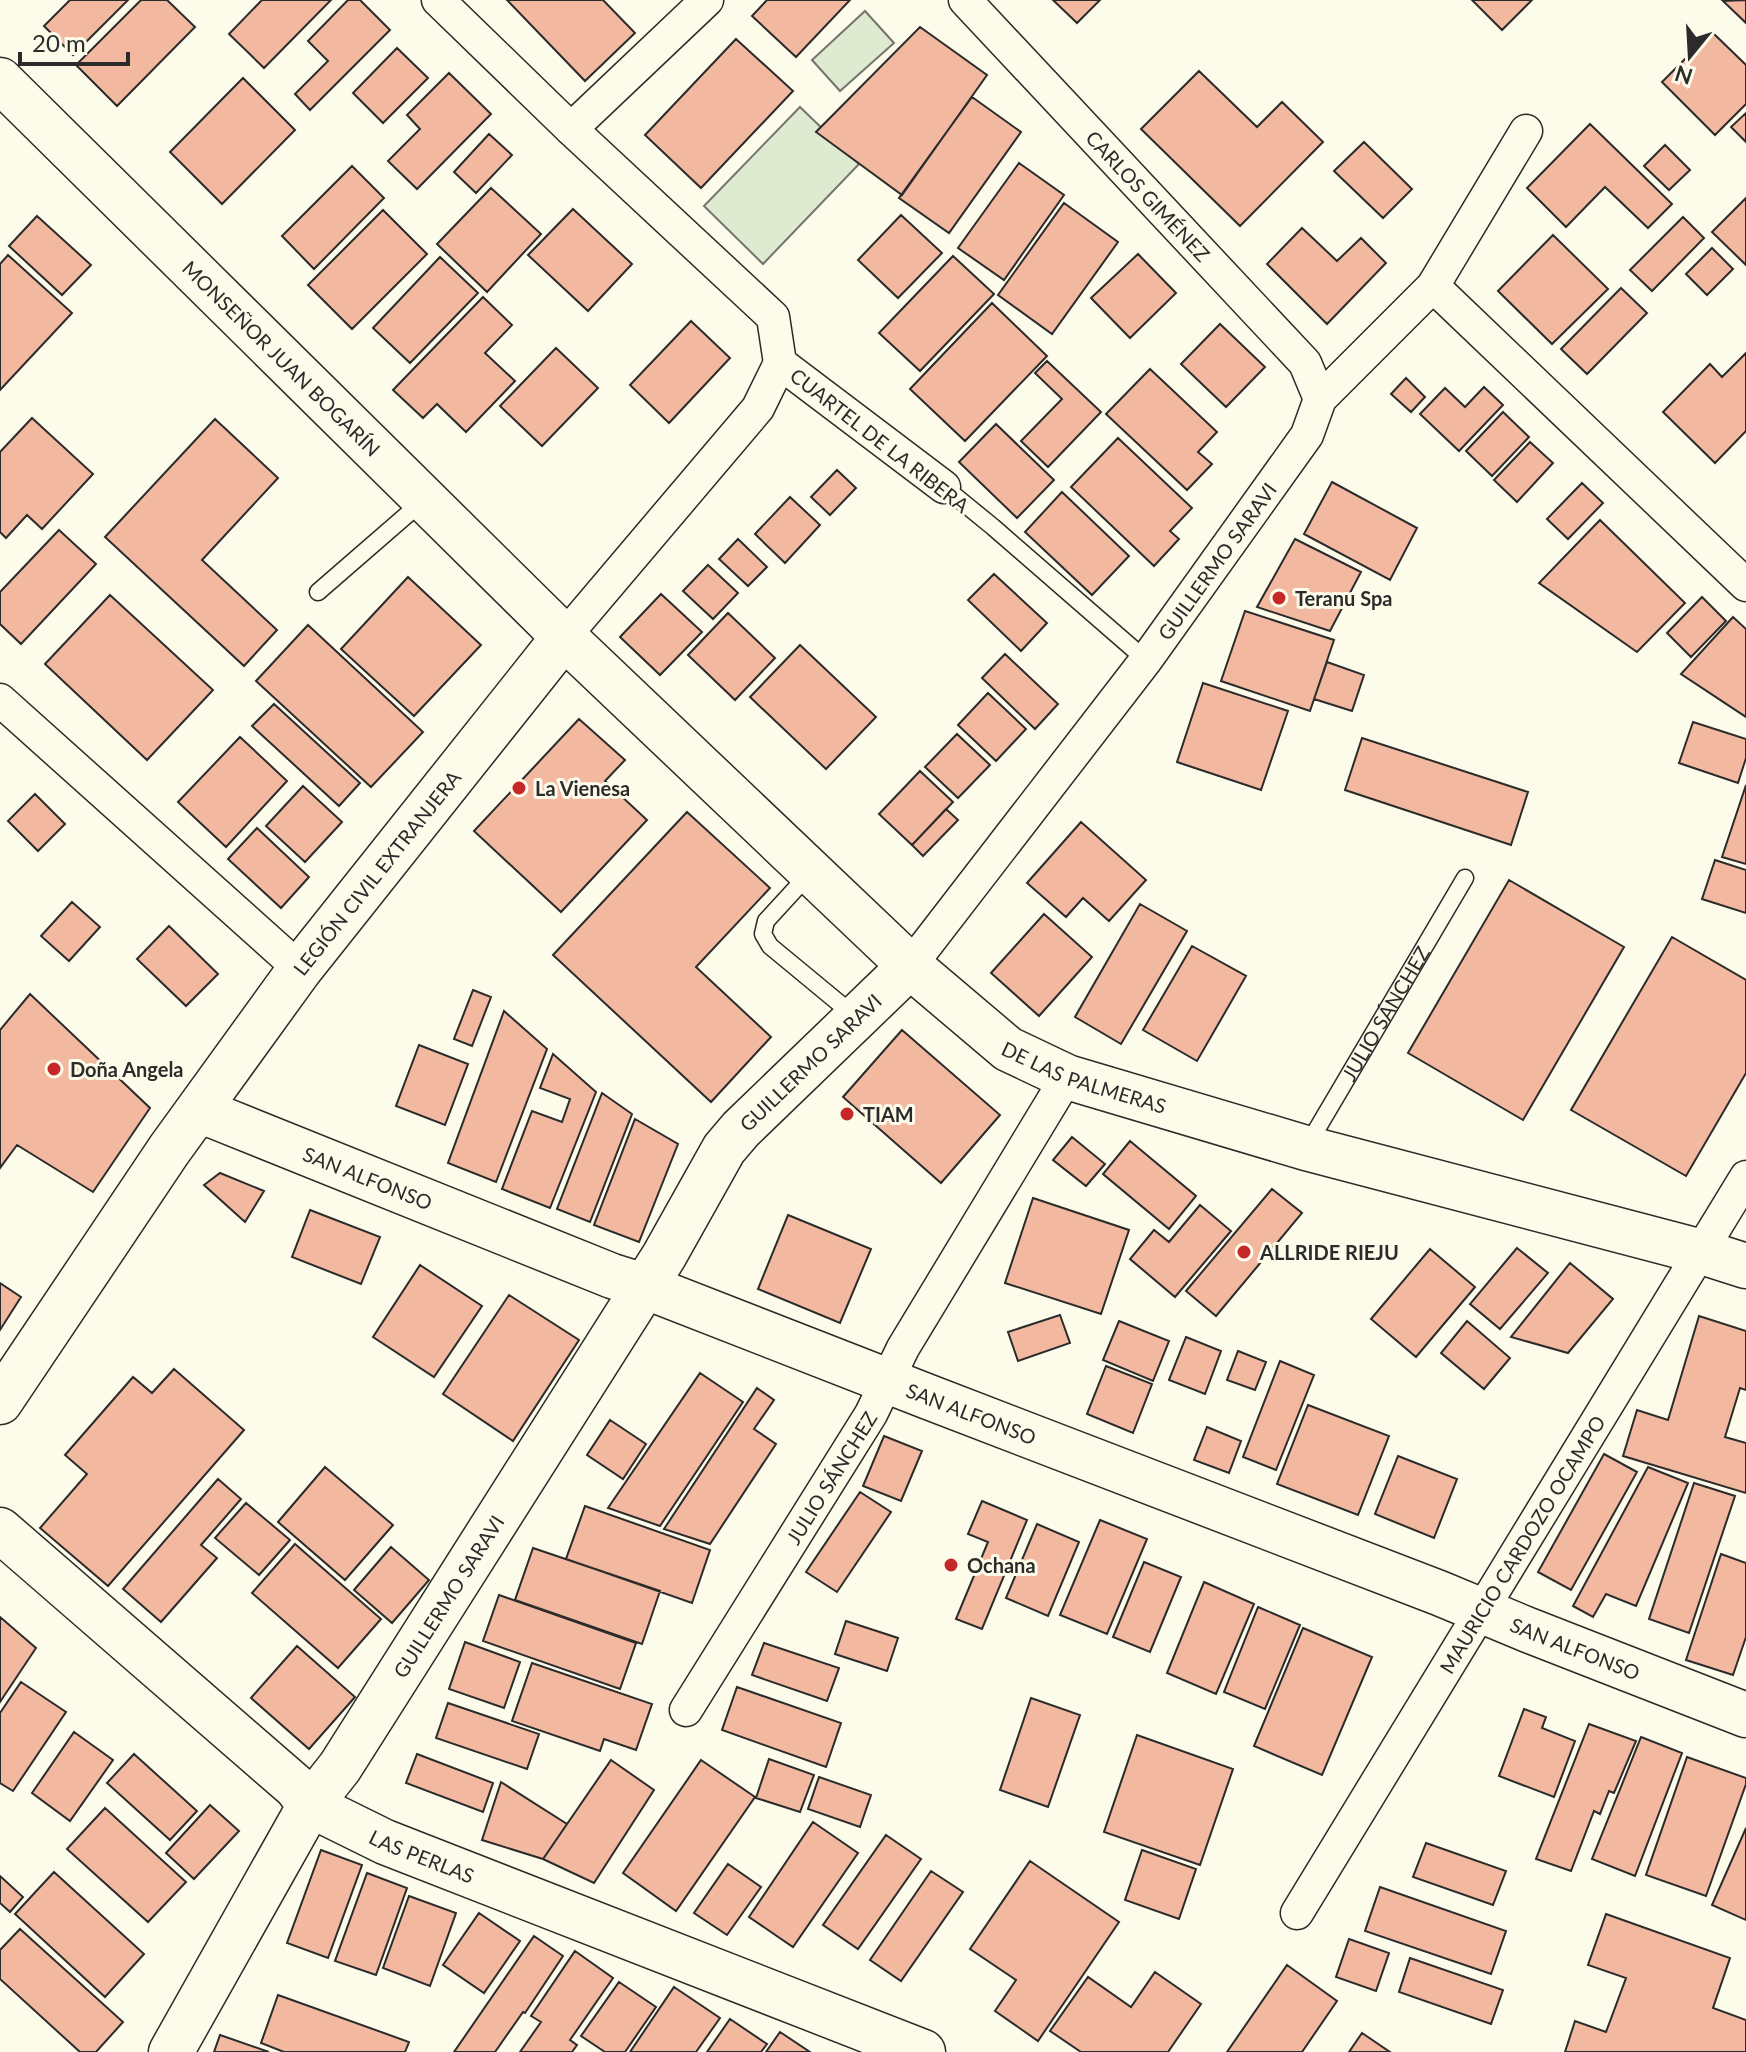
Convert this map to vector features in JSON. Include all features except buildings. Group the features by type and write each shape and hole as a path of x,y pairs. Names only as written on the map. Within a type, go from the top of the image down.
{"street":[{"name":"CUARTEL DE LA RIBERA","path":"438,0 773,317 780,363 944,487"},
{"path":"571,129 707,0"},
{"name":"CARLOS GIMÉNEZ","path":"965,0 1305,363 1320,399"},
{"name":"MONSEÑOR JUAN BOGARÍN","path":"0,80 564,637"},
{"name":"GUILLERMO SARAVI","path":"171,2052 310,1805 340,1767 664,1256 724,1149 910,966 1146,660 1307,435 1320,399 1433,286 1526,131"},
{"path":"1433,286 1746,585"},
{"name":"LEGIÓN CIVIL EXTRANJERA","path":"0,1402 169,1150 300,969 564,637 758,408 780,363"},
{"name":"DE LAS PALMERAS","path":"564,637 910,966 1008,1049 1067,1077 1306,1148 1746,1266"},
{"path":"0,700 300,969"},
{"name":"JULIO SÁNCHEZ","path":"686,1710 871,1414 903,1348 1067,1077"},
{"name":"SAN ALFONSO","path":"199,1110 612,1276 1746,1715"},
{"name":"MAURICIO CARDOZO OCAMPO","path":"1297,1913 1746,1177"},
{"name":"LAS PERLAS","path":"0,1530 296,1787 310,1805 385,1842 923,2052"}],"lane":[{"name":"CUARTEL DE LA RIBERA","path":"944,487 1146,660"},
{"path":"318,592 425,499"},
{"path":"811,872 766,921 763,934 770,946 855,1020"},
{"name":"JULIO SÁNCHEZ","path":"1306,1148 1465,878"}],"green space":[{"path":"865,11 894,43 840,91 812,60"},
{"path":"800,107 859,164 763,264 704,206"}],"place":[{"name":"Teranu Spa","path":"1279,598"},
{"name":"La Vienesa","path":"519,788"},
{"name":"Doña Angela","path":"54,1069"},
{"name":"TIAM","path":"847,1114"},
{"name":"ALLRIDE RIEJU","path":"1244,1252"},
{"name":"Ochana","path":"951,1565"}]}
